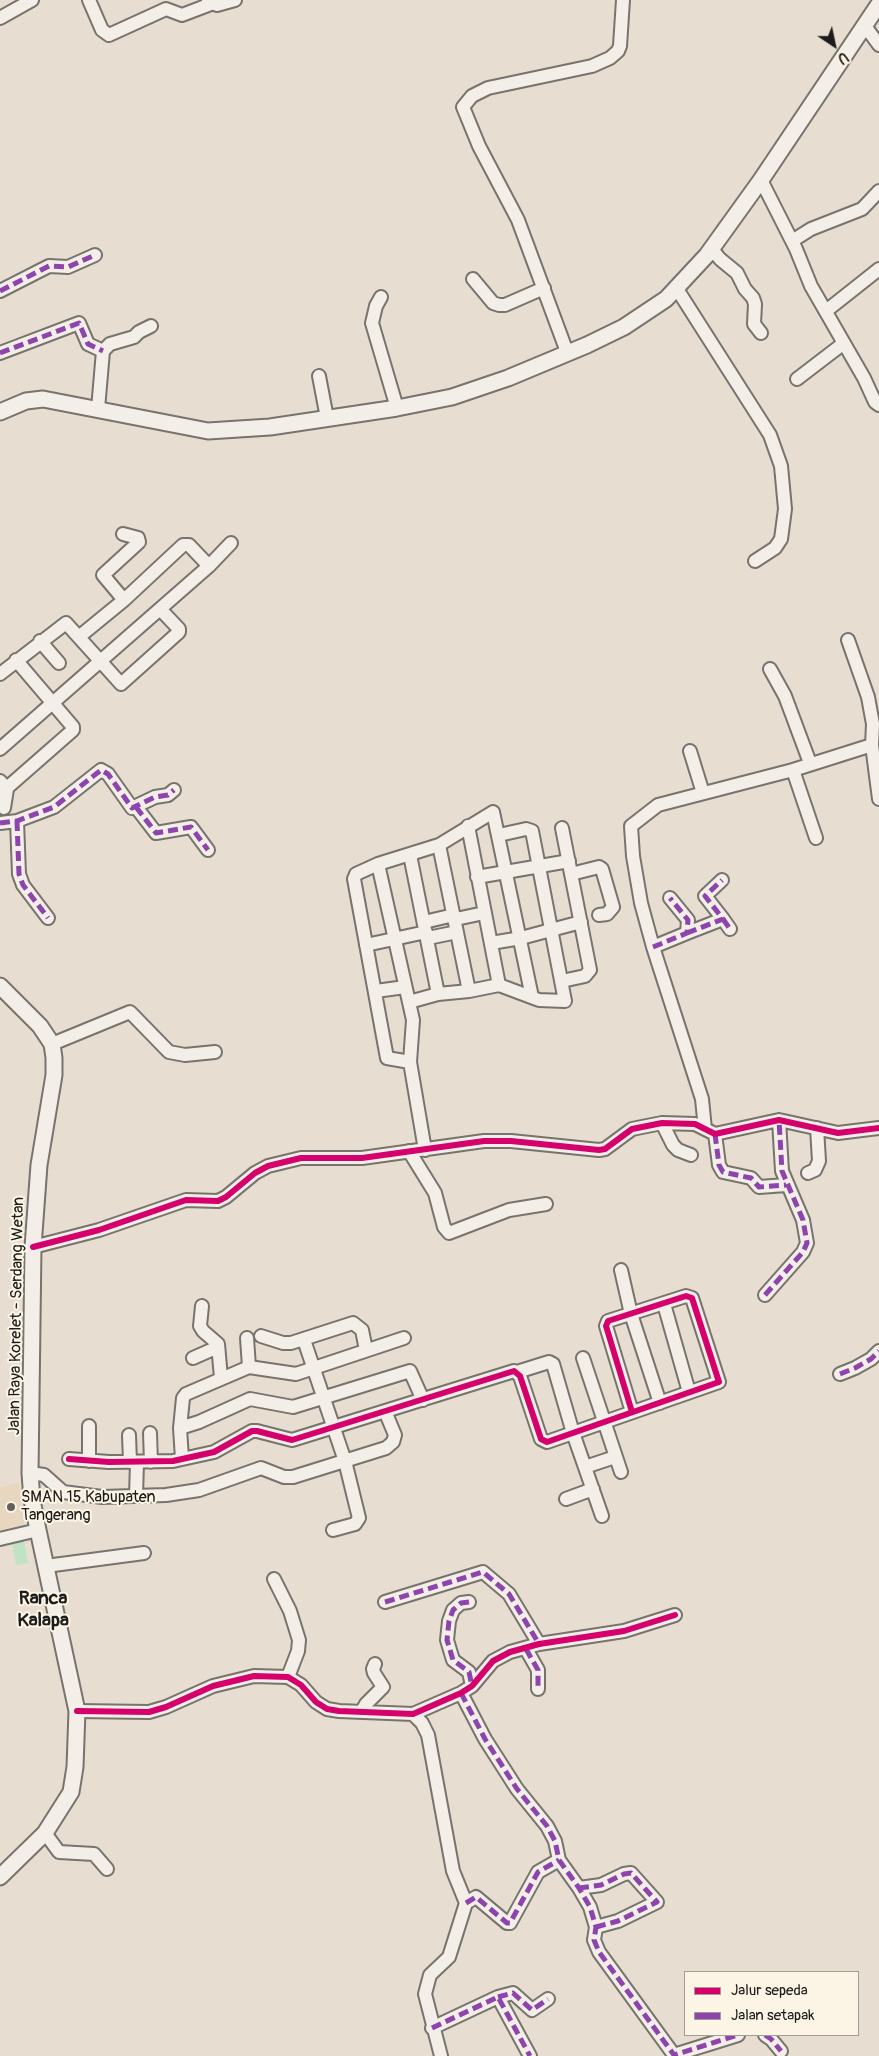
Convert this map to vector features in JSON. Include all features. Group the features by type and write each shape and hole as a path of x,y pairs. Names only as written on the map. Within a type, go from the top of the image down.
{"main road":[{"path":"0,412 26,401 43,399 208,431 270,427 397,408 452,397 508,378 631,323 666,299 677,289 711,248 761,180 879,4"},
{"path":"0,986 40,1026 52,1044"},
{"name":"Jalan Raya Korelet - Serdang Wetan","path":"0,1877 46,1833 71,1792 75,1767 77,1711 32,1500 30,1473 33,1246 39,1165 54,1075 52,1044"}],"street":[{"path":"0,18 32,0"},
{"path":"89,0 102,30 108,35 166,9 182,15 210,2 217,5 236,0"},
{"path":"567,352 518,220 462,107 472,96 488,88 592,66 610,58 620,46 623,0"},
{"path":"865,26 879,44"},
{"path":"761,180 792,242 811,286 875,402 879,405"},
{"path":"792,242 811,229 862,209 879,191"},
{"path":"711,248 720,259 738,272 744,290 753,298 755,304 754,324 761,333"},
{"path":"0,290 49,266 68,266 95,255"},
{"path":"826,312 879,269"},
{"path":"473,279 493,303 499,305 505,305 544,288"},
{"path":"677,289 770,435 781,466 785,509 781,539 775,548 755,561"},
{"path":"381,297 373,315 372,323 397,408"},
{"path":"0,353 79,323 88,344 103,351"},
{"path":"98,409 103,351 110,344 134,337 151,326"},
{"path":"797,378 844,343"},
{"path":"319,376 327,418"},
{"path":"123,534 138,538 139,542 103,575 124,600"},
{"path":"0,749 209,566 231,544"},
{"path":"80,636 124,600 183,545 189,545 209,566"},
{"path":"0,674 66,623 80,636 119,684 179,632 179,629 160,608"},
{"path":"848,640 868,697 873,724 872,745 879,799"},
{"path":"40,642 59,663"},
{"path":"4,808 2,788 73,730 73,724 16,660"},
{"path":"770,669 785,696 810,763"},
{"path":"786,1185 759,1187 751,1178 723,1172 719,1165 702,1099 641,903 633,856 631,826 658,805 793,770 810,763 872,745"},
{"path":"690,751 703,793"},
{"path":"0,823 17,821 54,807 101,770 108,774 129,805 136,808 156,833 191,827 208,850"},
{"path":"793,770 816,838"},
{"path":"136,808 150,799 168,795 174,790"},
{"path":"410,1064 387,1058 354,876 378,864 439,844 493,812 532,997"},
{"path":"17,821 19,874 23,885 48,918"},
{"path":"468,826 499,985"},
{"path":"562,828 590,970 585,976 562,981"},
{"path":"409,1002 438,994 469,991 499,985 532,997 564,1002 562,981 531,830 526,829 499,835"},
{"path":"439,844 469,991"},
{"path":"410,855 438,994"},
{"path":"477,877 569,861"},
{"path":"378,864 409,1002 413,1029 410,1064 425,1144"},
{"path":"571,874 599,867 602,869 613,907 607,914 599,915"},
{"path":"653,946 687,933 727,924 705,896 722,880"},
{"path":"670,898 688,920 687,933"},
{"path":"366,945 426,931 455,917 484,913"},
{"path":"491,943 521,938 581,922"},
{"path":"426,931 457,932"},
{"path":"376,991 405,987"},
{"path":"52,1044 130,1012 169,1052 185,1055 215,1052"},
{"path":"765,1295 803,1252 807,1242 803,1220 786,1185 782,1171 779,1120"},
{"path":"33,1246 99,1230 186,1200 218,1201 226,1197 255,1173 288,1160 301,1158 362,1158 410,1151 425,1144 511,1140 599,1150 604,1149 632,1129 662,1123 695,1124 710,1131 779,1120 838,1133 852,1133 879,1128"},
{"path":"662,1123 673,1145 678,1150 691,1155"},
{"path":"808,1173 815,1170 819,1162 818,1128"},
{"path":"410,1151 435,1193 444,1227 448,1233 509,1210 546,1204"},
{"path":"621,1270 632,1314 660,1403"},
{"path":"517,1372 541,1439 546,1442 717,1383 719,1379 692,1298 686,1296 612,1319 606,1326 632,1412"},
{"path":"664,1304 689,1392"},
{"path":"202,1306 202,1329 196,1357 218,1347"},
{"path":"261,1336 283,1343 304,1340 353,1323 362,1330 366,1350"},
{"path":"202,1329 216,1341 222,1378"},
{"path":"247,1338 249,1367"},
{"path":"182,1459 180,1428 183,1398 222,1378 249,1367 291,1375 404,1338"},
{"path":"304,1340 345,1461 359,1518 356,1524 333,1530"},
{"path":"840,1374 871,1359 879,1351"},
{"path":"583,1358 621,1472"},
{"path":"68,1459 134,1462 182,1459 214,1452 252,1431 292,1440 514,1371 517,1372 552,1362 572,1433 602,1516"},
{"path":"180,1428 200,1422 250,1398 287,1408 410,1371 423,1400"},
{"path":"30,1473 44,1475 59,1490 67,1493 102,1497 166,1495 199,1490 261,1468 284,1477 293,1477 386,1448 393,1442 395,1435 385,1411"},
{"path":"89,1426 89,1461"},
{"path":"150,1433 151,1462"},
{"path":"129,1435 134,1462 136,1496"},
{"path":"585,1467 615,1457"},
{"path":"566,1500 593,1488"},
{"path":"0,1539 38,1530"},
{"path":"46,1566 144,1553"},
{"path":"385,1602 483,1572 509,1594 539,1644"},
{"path":"274,1579 290,1611 299,1640 298,1651 288,1677"},
{"path":"469,1602 461,1603 454,1610 449,1621 448,1640 453,1660 469,1672 472,1686"},
{"path":"77,1711 149,1712 166,1707 213,1686 254,1676 288,1677 302,1685 316,1702 327,1709 414,1714 461,1694 472,1686 493,1661 510,1652 539,1644 624,1631 676,1615"},
{"path":"526,1649 538,1670 538,1689"},
{"path":"362,1711 366,1704 383,1687 374,1673 373,1669 376,1664"},
{"path":"461,1694 485,1739 517,1789 547,1826 555,1841 560,1860 590,1907 596,1927 594,1940 599,1952 674,2055 735,2036"},
{"path":"414,1714 422,1723 428,1735 453,1871 466,1903 449,1957 433,1971 428,1980 425,1994 440,2056"},
{"path":"46,1833 59,1852 94,1854 107,1869"},
{"path":"466,1903 476,1897 506,1923 510,1923 538,1872 560,1860"},
{"path":"579,1888 601,1885 624,1874 631,1873 658,1902 618,1922 596,1927"},
{"path":"432,2028 498,1997 512,1993 532,2010 548,1999"},
{"path":"498,1997 530,2056"},
{"path":"767,2036 772,2039 781,2051"}],"shaded area":[{"name":"SMAN 15 Kabupaten Tangerang","path":"19,1482 25,1527 0,1532 0,1487"}],"green space":[{"path":"24,1541 28,1563 16,1565 12,1543"}],"marked path":[{"path":"0,291 49,266 68,267 95,255"},
{"path":"0,353 79,323 88,344 103,351"},
{"path":"0,823 17,821 54,807 101,770 108,774 132,808 155,797 168,795 174,790"},
{"path":"136,807 156,833 191,827 208,850"},
{"path":"17,821 19,874 23,885 48,918"},
{"path":"687,933 723,919 705,896 722,880"},
{"path":"653,947 687,933 688,920 670,898"},
{"path":"723,919 730,929"},
{"path":"765,1295 803,1252 807,1243 803,1220 782,1171 779,1120"},
{"path":"715,1134 719,1165 723,1172 751,1178 759,1187 786,1185"},
{"path":"840,1374 871,1359 879,1351"},
{"path":"385,1602 483,1572 509,1594 539,1644"},
{"path":"469,1602 461,1603 453,1610 449,1621 447,1640 453,1660 469,1672 472,1686"},
{"path":"526,1649 538,1670 538,1689"},
{"path":"461,1693 485,1739 517,1789 547,1826 555,1841 559,1860 590,1907 596,1927 594,1940 599,1952 674,2055 735,2036"},
{"path":"466,1903 476,1897 507,1923 510,1923 538,1872 559,1860"},
{"path":"579,1888 601,1885 624,1874 631,1873 657,1902 618,1921 596,1927"},
{"path":"498,1997 513,1993 532,2010 548,1999"},
{"path":"432,2028 498,1997 530,2056"},
{"path":"766,2036 781,2051"}],"cycle path":[{"path":"33,1247 99,1230 186,1200 218,1201 226,1197 255,1173 268,1166 301,1158 362,1158 484,1141 511,1141 599,1150 605,1149 632,1129 662,1123 695,1124 715,1134 779,1120 838,1133 879,1128"},
{"path":"69,1459 109,1462 173,1461 214,1452 252,1431 292,1440 514,1371 520,1376 541,1439 547,1442 719,1382 692,1298 686,1296 608,1321 606,1326 632,1412"},
{"path":"77,1711 149,1712 166,1707 213,1686 254,1676 288,1677 301,1685 316,1702 327,1709 413,1714 461,1693 472,1686 493,1661 510,1652 539,1644 624,1631 675,1615"}],"place":[{"name":"SMAN 15 Kabupaten Tangerang","path":"11,1507"}],"district":[{"name":"Ranca Kalapa","path":"43,1610"}]}
